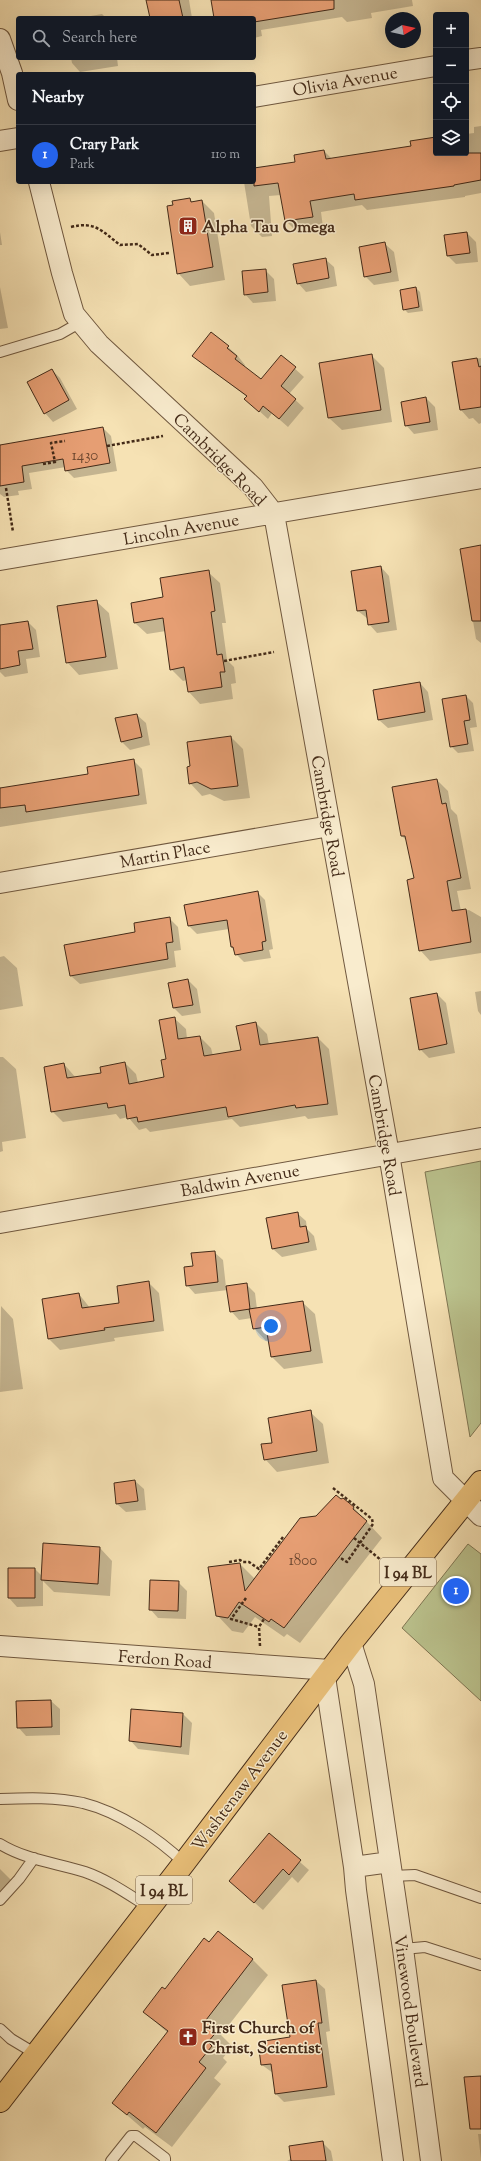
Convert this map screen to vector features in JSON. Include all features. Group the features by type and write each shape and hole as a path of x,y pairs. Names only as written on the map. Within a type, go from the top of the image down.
{"main road":[{"name":"Washtenaw Avenue","path":"0,2101 150,1908 351,1643 473,1509 481,1482"}],"street":[{"path":"0,39 12,73 16,91"},
{"path":"469,60 481,58"},
{"name":"Olivia Avenue","path":"256,97 433,67"},
{"path":"0,141 16,138"},
{"name":"Cambridge Road","path":"40,184 74,314 99,344 253,487 274,514 389,1154 443,1478 473,1509"},
{"name":"Lincoln Avenue","path":"0,560 481,478"},
{"name":"Martin Place","path":"0,883 330,826"},
{"name":"Baldwin Avenue","path":"0,1223 481,1138"},
{"name":"Vinewood Boulevard","path":"351,1643 364,1684 403,1949 430,2161"},
{"name":"Ferdon Road","path":"0,1646 327,1674"},
{"path":"327,1674 393,2161"},
{"path":"354,1867 391,1869"}],"lane":[{"path":"0,352 60,334 81,322"},
{"path":"0,1799 60,1800 82,1803 108,1812 163,1843 184,1863"},
{"path":"0,1844 34,1858 85,1872 108,1883 150,1908"},
{"path":"0,1900 19,1879 34,1858"},
{"path":"391,1869 415,1875 481,1898"},
{"path":"403,1949 425,1946 481,1964"},
{"path":"0,2029 11,2039 36,2054"},
{"path":"111,2161 131,2136 136,2136 165,2158 165,2161"}],"path":[{"path":"68,228 88,225 100,229 120,245 138,244 152,255 169,253"},
{"path":"107,446 163,436"},
{"path":"43,464 55,462 51,443 65,441"},
{"path":"6,488 13,532"},
{"path":"224,661 274,652"},
{"path":"333,1488 372,1520 373,1526 347,1562 339,1557"},
{"path":"229,1562 240,1560 243,1562 249,1562 259,1569 283,1537"},
{"path":"354,1538 381,1560"},
{"path":"246,1598 231,1619 259,1627"},
{"path":"261,1650 259,1627 264,1619"}],"green space":[{"path":"481,1161 481,1423 470,1437 425,1172"},
{"path":"468,1544 481,1554 481,1701 402,1628"}],"building":[{"path":"146,0 179,0 183,16 150,16"},
{"path":"211,0 334,0 334,9 256,22 256,16 214,16"},
{"path":"433,137 433,156 469,156 469,153 481,153 481,180 454,186 355,200 354,194 310,201 313,217 285,221 278,183 254,186 254,184 256,184 256,168 295,162 294,155 324,150 326,159 411,146 410,141"},
{"name":"Alpha Tau Omega","path":"190,198 191,202 202,200 213,267 177,274 167,206 173,205 172,201"},
{"path":"467,232 470,253 447,256 444,235"},
{"path":"385,242 391,272 364,277 359,247"},
{"path":"326,258 329,278 297,284 293,264"},
{"path":"266,269 268,292 244,295 242,271"},
{"path":"416,287 419,307 403,310 400,290"},
{"path":"211,332 229,346 227,348 237,356 235,359 261,379 281,355 296,367 281,386 296,399 279,419 263,406 259,412 244,399 247,396 192,356"},
{"path":"372,354 381,410 328,418 319,363"},
{"path":"477,358 479,367 481,366 481,407 460,410 452,362"},
{"path":"52,369 69,400 44,414 27,382"},
{"path":"426,397 430,422 405,426 401,402"},
{"path":"103,427 110,463 65,471 63,459 22,466 24,482 0,486 0,445"},
{"path":"481,545 481,621 472,621 460,549"},
{"path":"381,566 389,622 368,625 366,610 357,611 351,571"},
{"path":"209,570 215,611 211,612 217,655 222,654 225,672 220,672 222,687 188,692 184,667 170,670 163,618 134,623 131,603 163,597 160,578"},
{"path":"97,600 106,657 66,663 57,606"},
{"path":"28,621 33,649 18,651 20,665 0,669 0,625"},
{"path":"420,682 425,712 378,720 373,690"},
{"path":"466,695 470,720 464,721 468,744 450,747 442,699"},
{"path":"137,714 142,737 121,742 115,718"},
{"path":"231,736 238,786 211,789 197,782 189,784 187,767 190,766 187,742"},
{"path":"134,759 139,795 26,812 25,805 0,808 0,788 88,774 87,767"},
{"path":"437,779 442,804 446,803 461,878 447,881 452,911 466,909 471,942 419,951 407,880 414,878 405,836 401,836 392,787"},
{"path":"258,891 266,941 262,942 263,950 235,955 233,947 231,947 227,920 188,926 184,905"},
{"path":"170,917 173,942 166,943 168,959 70,976 64,945 135,932 134,923"},
{"path":"188,979 193,1005 173,1008 168,983"},
{"path":"437,993 447,1044 419,1050 410,998"},
{"path":"175,1017 178,1039 200,1036 204,1056 241,1050 236,1026 256,1022 260,1045 318,1037 328,1104 296,1108 295,1105 228,1117 226,1107 138,1122 137,1117 127,1119 125,1105 108,1108 107,1103 51,1112 44,1067 64,1063 67,1078 101,1073 100,1067 125,1062 129,1084 164,1077 161,1060 166,1059 159,1020"},
{"path":"298,1212 300,1227 306,1226 309,1242 272,1249 266,1218"},
{"path":"215,1251 218,1282 186,1286 184,1267 193,1266 191,1253"},
{"path":"149,1281 154,1321 104,1328 105,1330 48,1339 42,1299 79,1293 82,1308 119,1303 117,1286"},
{"path":"247,1283 250,1309 230,1312 226,1286"},
{"path":"303,1301 311,1351 271,1357 266,1327 253,1329 249,1309"},
{"path":"311,1410 317,1451 264,1460 261,1444 272,1443 268,1418"},
{"path":"135,1480 138,1501 116,1504 114,1483"},
{"path":"336,1495 341,1499 343,1498 354,1507 353,1509 367,1521 284,1628 271,1619 269,1622 239,1602 228,1618 216,1616 208,1567 240,1563 245,1591 300,1518 316,1516"},
{"path":"43,1543 100,1547 98,1584 41,1580"},
{"path":"8,1568 35,1568 35,1598 8,1598"},
{"path":"150,1580 179,1581 178,1611 149,1610"},
{"path":"51,1700 52,1727 17,1728 16,1701"},
{"path":"131,1709 183,1713 181,1747 129,1741"},
{"path":"269,1833 301,1860 289,1875 283,1869 254,1903 229,1881"},
{"name":"First Church of Christ, Scientist","path":"218,1931 253,1959 206,2020 218,2030 208,2042 212,2046 199,2062 206,2068 156,2133 129,2112 127,2115 112,2103 168,2031 143,2012 162,1987 165,1989 204,1938 209,1942"},
{"path":"316,1980 322,2023 318,2023 327,2087 275,2094 271,2064 261,2065 258,2042 290,2037 282,1985"},
{"path":"481,2076 481,2129 470,2129 464,2077"},
{"path":"323,2141 326,2161 291,2161 289,2146"}],"place":[{"name":"Alpha Tau Omega","path":"188,226"},
{"name":"Crary Park","path":"456,1591"},
{"name":"First Church of Christ, Scientist","path":"188,2037"}]}
